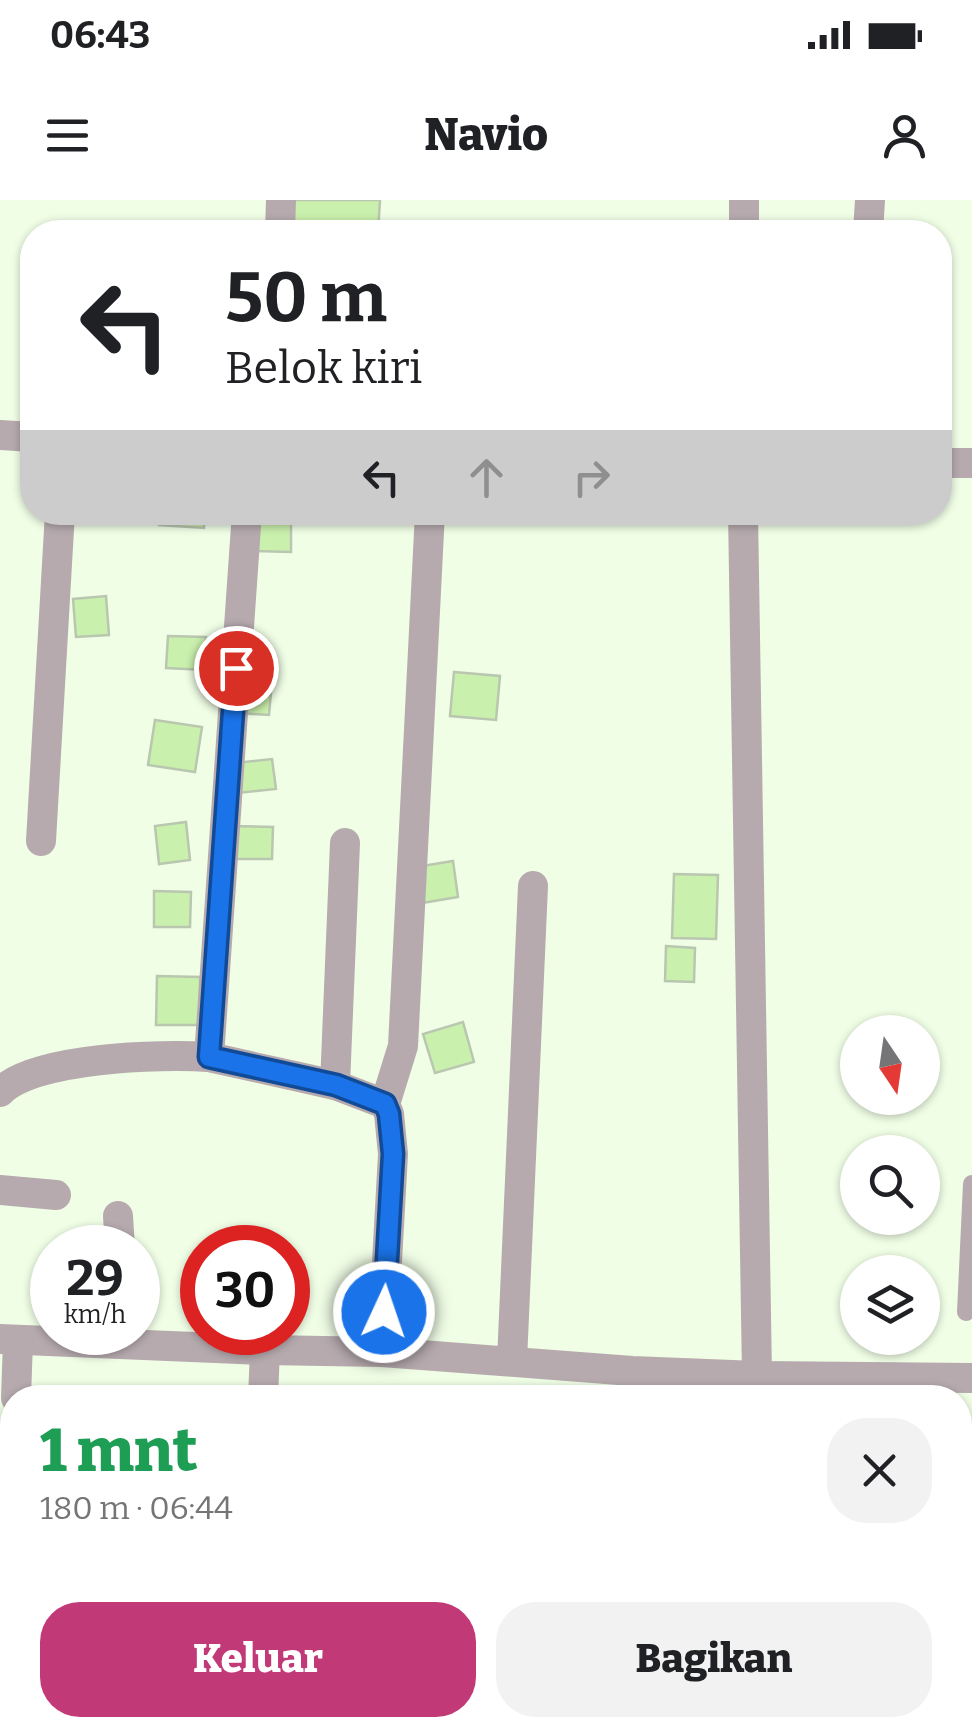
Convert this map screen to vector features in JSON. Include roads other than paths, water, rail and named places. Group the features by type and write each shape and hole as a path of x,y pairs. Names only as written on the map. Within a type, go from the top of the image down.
{"street":[{"path":"41,841 59,525"},
{"path":"209,1057 245,525"},
{"path":"382,1352 393,1154 385,1104 402,1046 429,525"},
{"path":"743,525 757,1376"},
{"path":"336,1085 345,843"},
{"path":"512,1361 533,886"},
{"path":"0,1092 33,1072 121,1058 172,1055 209,1057 336,1085 385,1104"},
{"path":"0,1190 56,1196"},
{"path":"118,1216 119,1225"},
{"path":"9,1340 14,1385"},
{"path":"310,1351 512,1361 587,1383 757,1376 972,1378"},
{"path":"264,1385 265,1355"}],"lane":[{"path":"966,1312 972,1184"}]}
